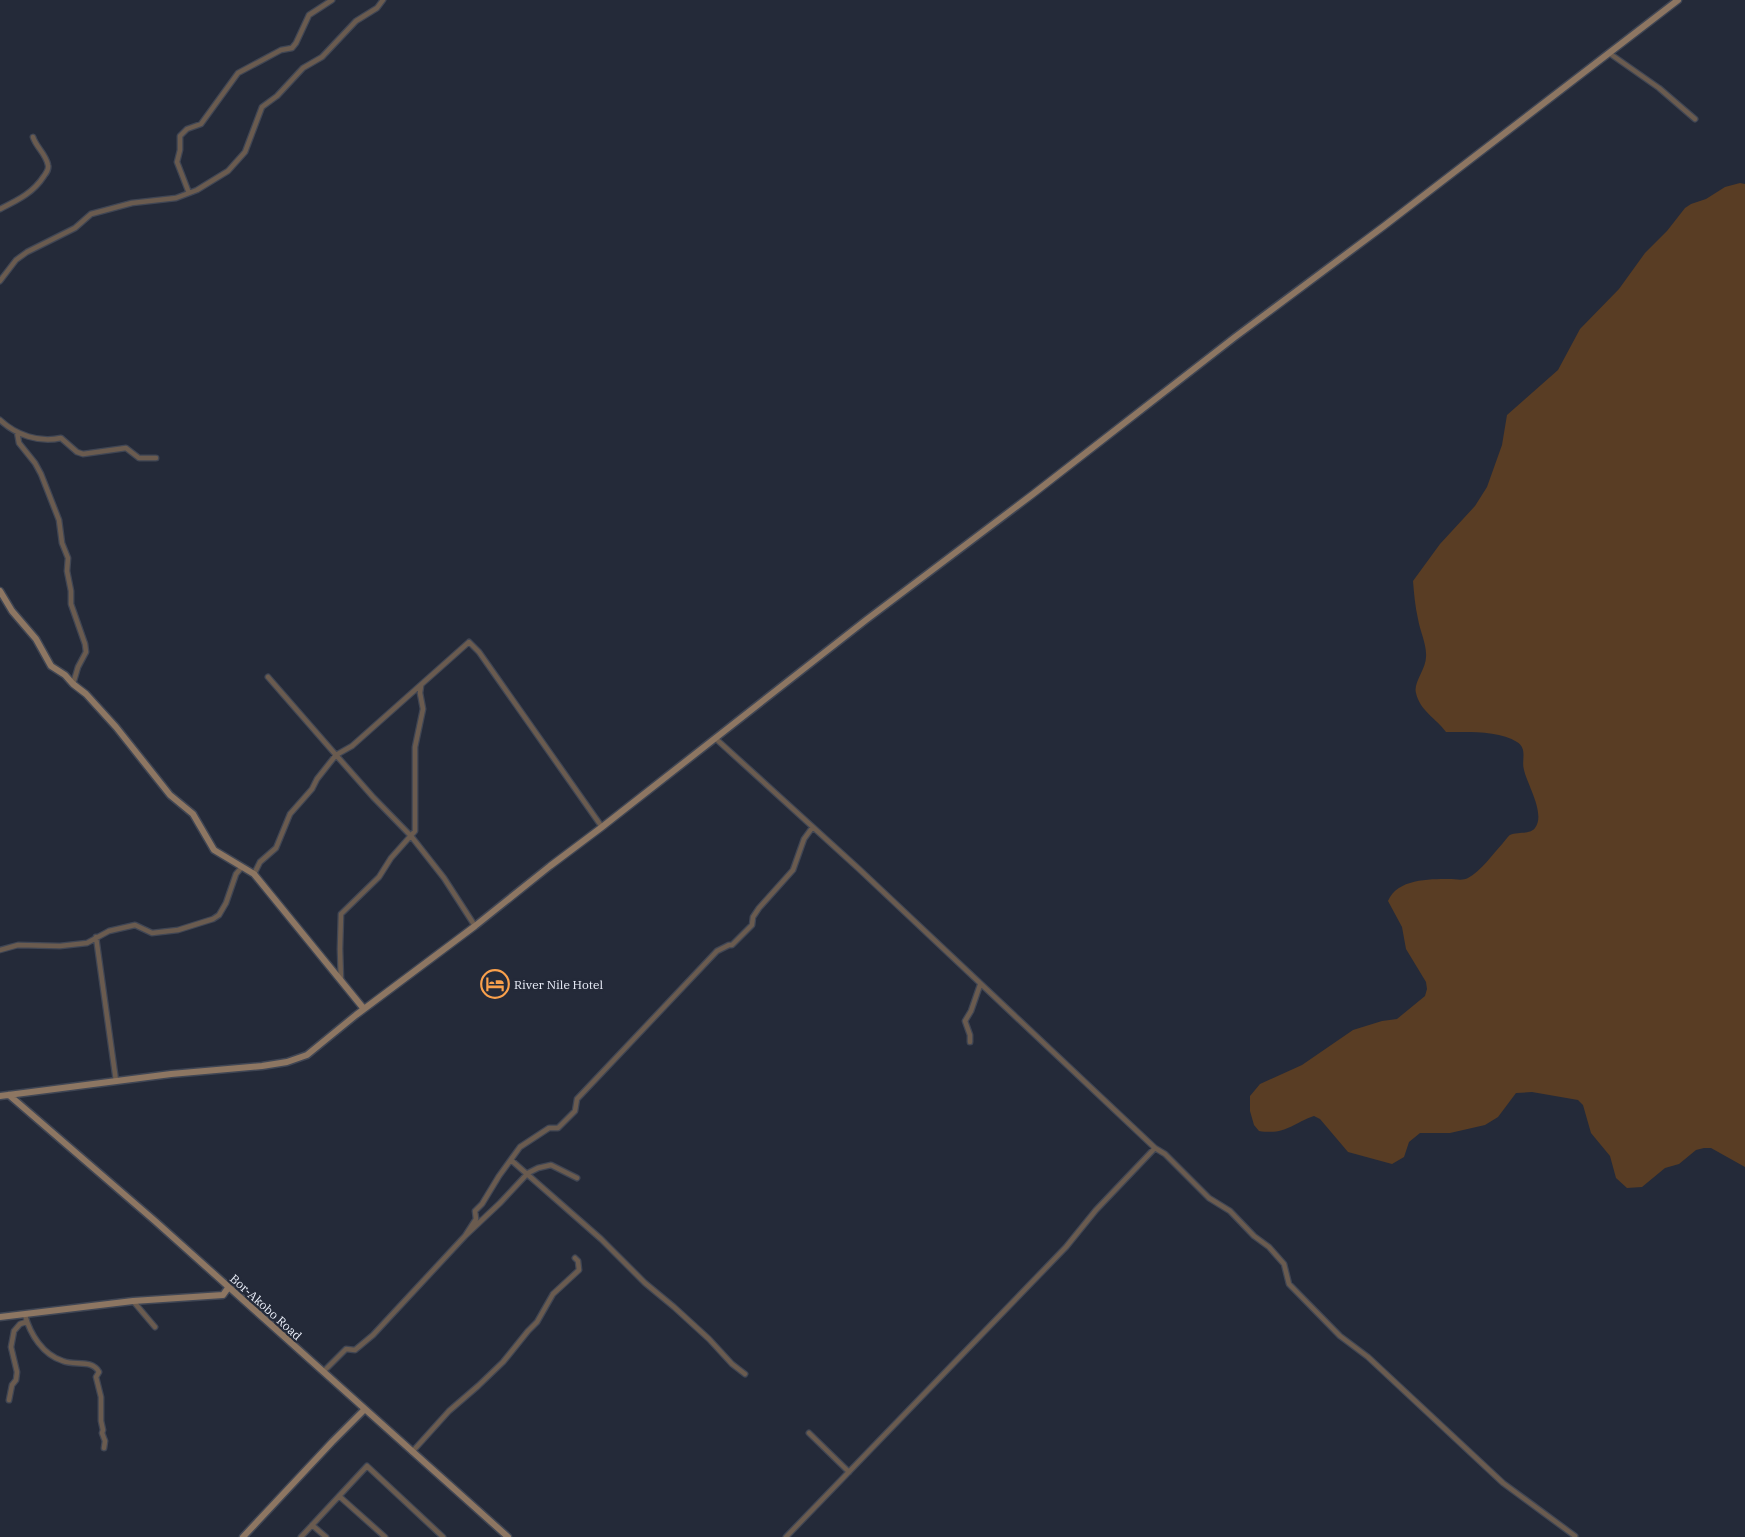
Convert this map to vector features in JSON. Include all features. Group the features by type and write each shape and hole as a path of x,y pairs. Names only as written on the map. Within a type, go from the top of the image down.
{"street":[{"path":"189,193 177,162 180,150 180,136 188,129 201,124 238,73 281,50 292,48 296,44 308,15 332,0"},
{"path":"0,281 16,260 27,252 75,228 91,214 132,203 176,198 189,193 228,171 245,152 262,107 277,96 303,68 322,57 356,20 377,8 383,0"},
{"path":"0,1096 288,1062 307,1055 820,658 866,620 1678,0"},
{"path":"1609,53 1653,84 1695,119"},
{"path":"0,209 23,198 37,186 48,169 48,164 42,151 33,137"},
{"path":"0,420 17,432 42,439 61,438 77,452 83,454 126,448 142,459 156,458"},
{"path":"17,432 19,443 41,474 59,520 63,536 62,543 68,558 67,571 71,590 71,604 86,652 78,667 73,684"},
{"path":"0,591 12,611 36,639 51,666 65,675 86,694 116,727 170,795 192,814 214,850 254,874 364,1009"},
{"path":"254,874 260,862 276,848 290,814 312,789 317,779 336,755 352,746 469,642 602,827"},
{"path":"268,677 373,797 411,836 444,878 475,926"},
{"path":"341,981 342,914 379,877 390,858 415,830 415,747 423,710 420,693 421,685"},
{"path":"715,738 843,855 1155,1148 1165,1154 1209,1198 1230,1211 1254,1236 1269,1247 1284,1264 1289,1284 1340,1336 1368,1357 1503,1483 1575,1536"},
{"path":"465,1236 476,1219 475,1210 482,1204 520,1147 549,1128 558,1128 575,1111 577,1099 704,964 717,951 732,945 752,924 753,917 759,908 793,870 804,839 812,828"},
{"path":"0,950 18,945 60,946 87,943 109,931 135,925 152,933 178,930 213,919 219,915 226,904 236,874 242,867"},
{"path":"96,937 116,1081"},
{"path":"970,1042 966,1021 980,985"},
{"name":"Bor-Akobo Road","path":"9,1095 155,1221 508,1537"},
{"path":"786,1537 1066,1247 1096,1210 1155,1148"},
{"path":"511,1160 601,1239 645,1282 709,1339 732,1364 745,1374"},
{"path":"323,1372 346,1349 355,1350 373,1335 465,1236 528,1173 551,1165 577,1178"},
{"path":"412,1452 450,1411 503,1362 528,1331 538,1322 553,1294 579,1270 578,1261 575,1258"},
{"path":"0,1317 26,1318 134,1301 223,1294 228,1288"},
{"path":"134,1301 155,1327"},
{"path":"26,1318 32,1334 53,1357 65,1362 94,1365 97,1369 101,1397 102,1433 105,1441 104,1448"},
{"path":"9,1400 17,1372 11,1347 14,1330 26,1318"},
{"path":"243,1537 364,1410"},
{"path":"809,1433 848,1472"},
{"path":"301,1537 367,1466 443,1537"},
{"path":"339,1496 385,1537"},
{"path":"312,1525 326,1537"}],"shaded area":[{"path":"1740,183 1745,184 1745,1167 1711,1148 1704,1148 1696,1150 1679,1164 1665,1168 1642,1187 1627,1188 1616,1178 1610,1156 1591,1133 1583,1105 1578,1100 1532,1092 1516,1093 1498,1117 1485,1125 1450,1133 1420,1133 1409,1142 1404,1157 1392,1164 1348,1152 1320,1119 1314,1116 1282,1130 1259,1131 1254,1125 1250,1111 1250,1096 1260,1084 1302,1065 1353,1030 1382,1021 1397,1019 1425,996 1426,982 1406,949 1402,927 1388,901 1392,894 1406,884 1423,880 1466,879 1482,867 1509,836 1533,830 1538,822 1535,799 1523,766 1523,751 1517,742 1501,735 1446,732 1421,705 1416,689 1424,666 1426,652 1417,614 1413,581 1440,544 1475,506 1487,487 1502,445 1507,415 1558,370 1580,329 1619,289 1645,253 1667,231 1685,208 1706,199 1725,187"}],"place":[{"name":"River Nile Hotel","path":"495,984"}]}
